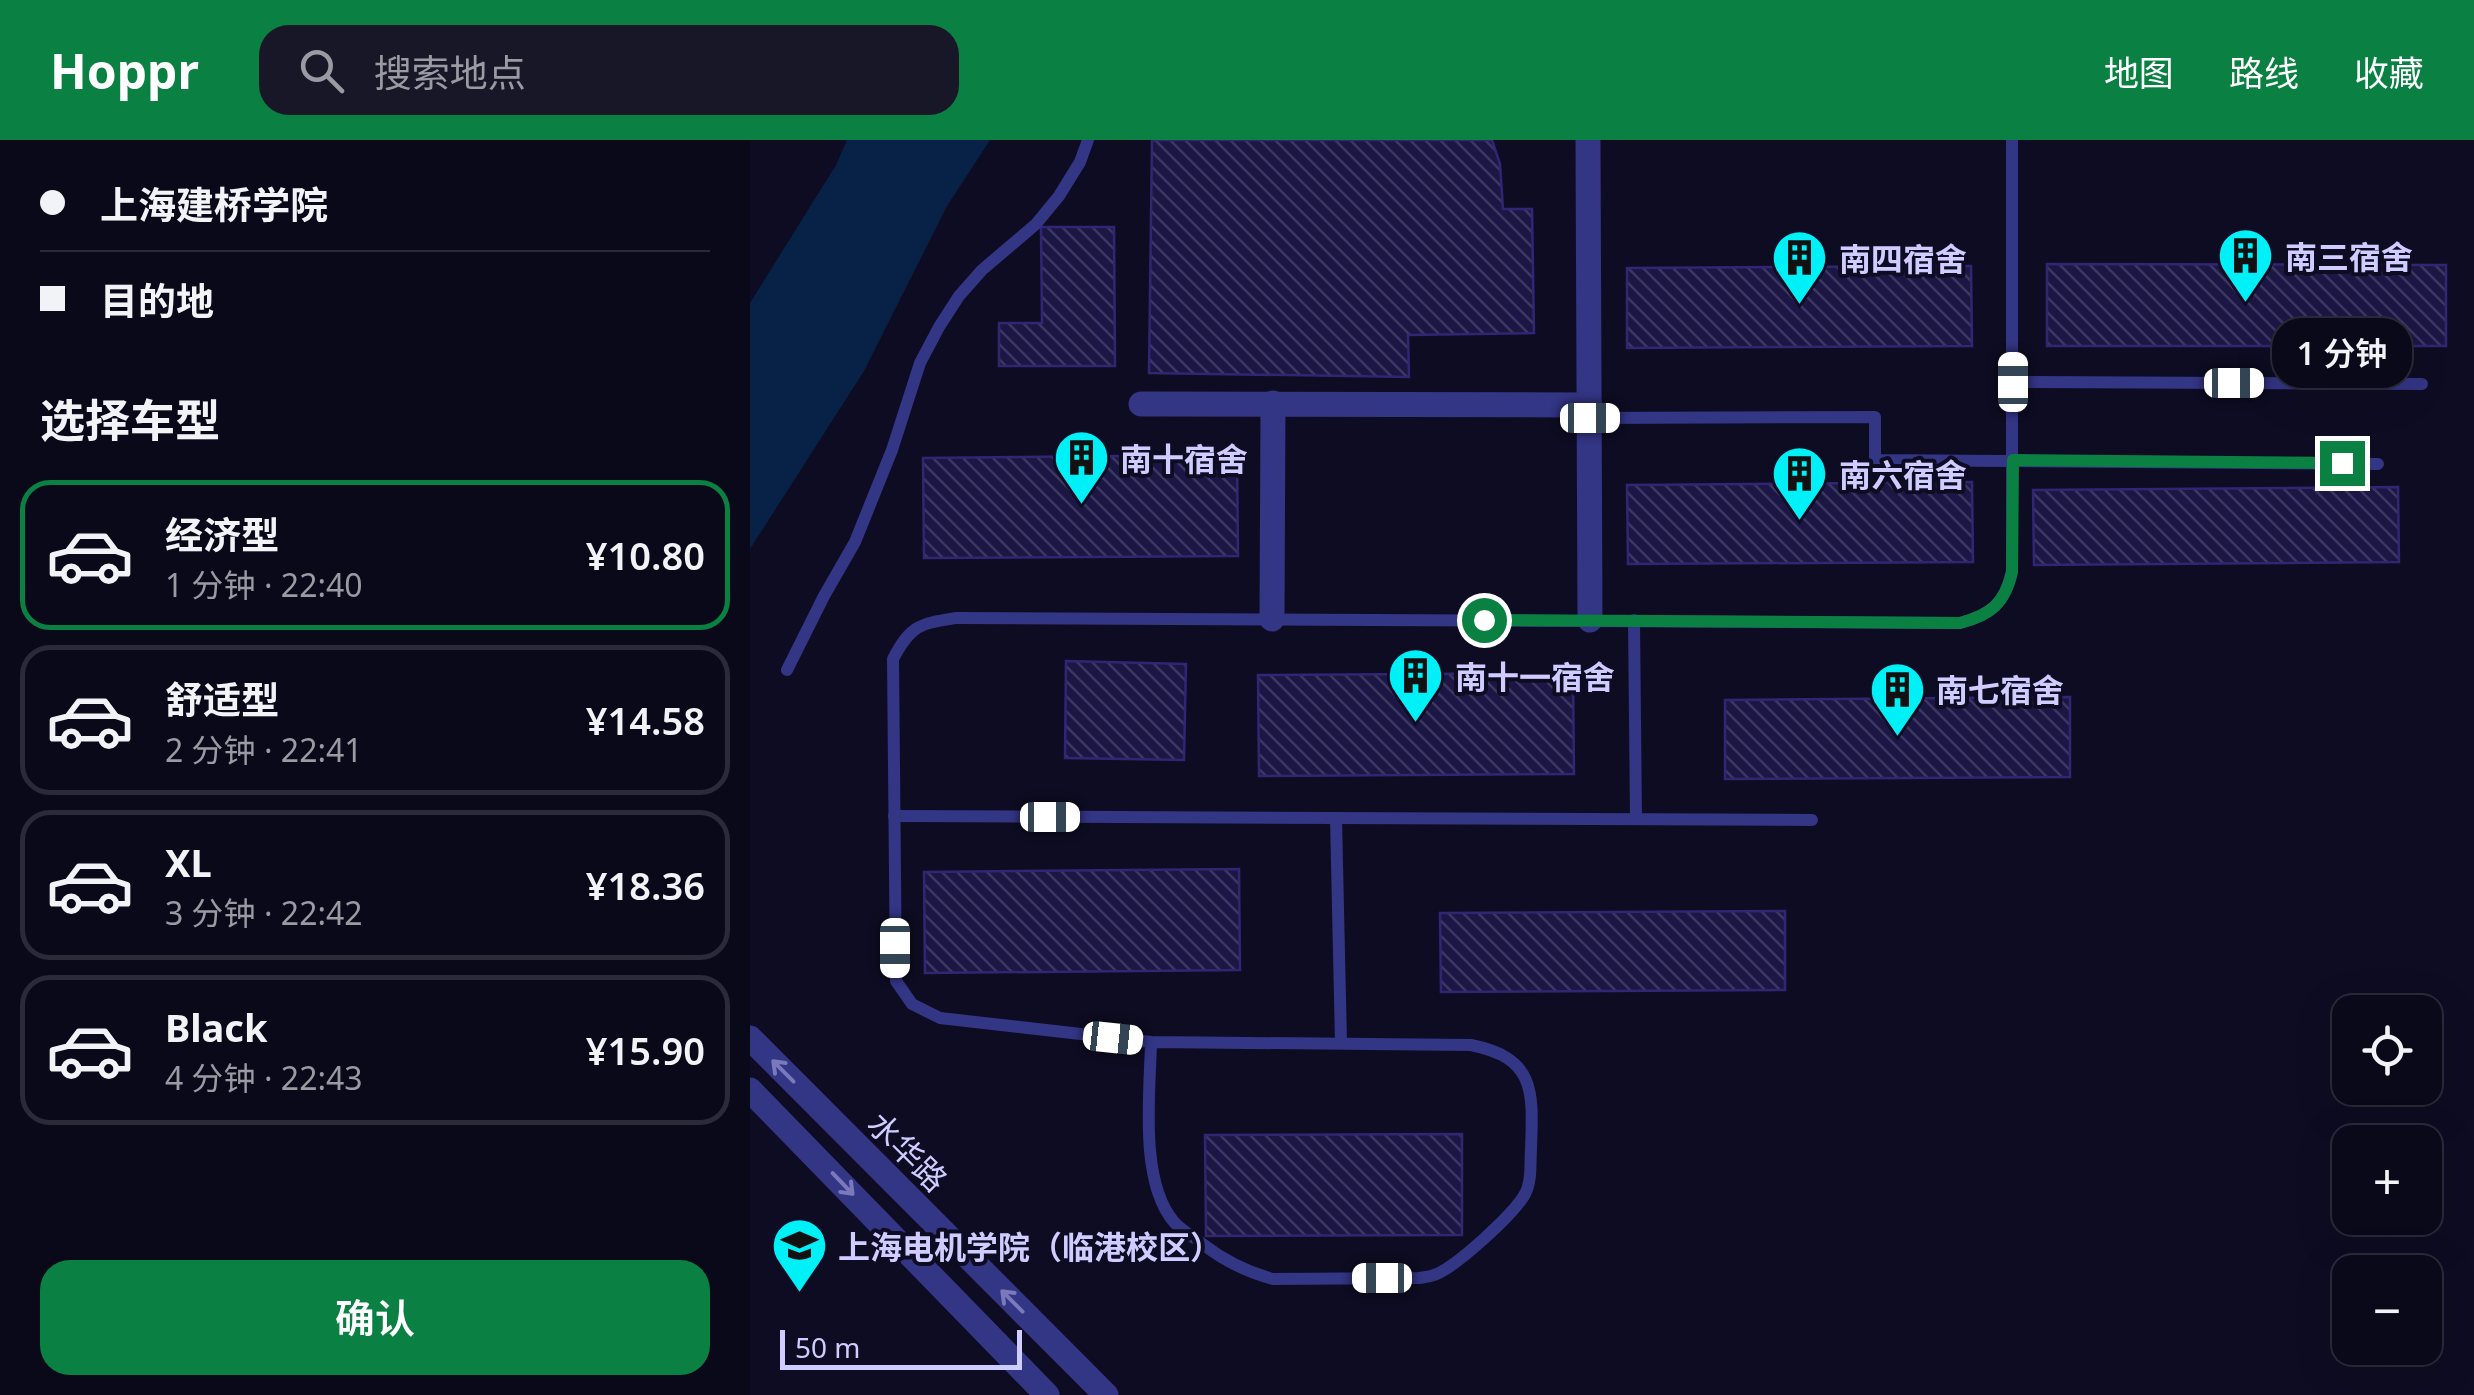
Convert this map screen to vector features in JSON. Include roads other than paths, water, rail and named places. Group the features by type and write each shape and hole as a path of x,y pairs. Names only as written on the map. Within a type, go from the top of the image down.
{"street":[{"path":"1588,140 1590,620"},
{"path":"1140,404 1273,403 1590,411"},
{"path":"1272,619 1273,403"},
{"name":"水华路","path":"750,1038 1106,1395"},
{"path":"750,1090 1047,1395"}],"lane":[{"path":"787,670 855,542 892,450 920,363 939,327 982,270 1036,224 1059,196 1080,162 1088,140"},
{"path":"1151,1042 1150,1158 1164,1206 1176,1223 1220,1257 1254,1274 1273,1279 1434,1276 1493,1229 1526,1192 1532,1110 1529,1086 1522,1070 1492,1050 1471,1045 1151,1042 940,1018 912,1004 896,981 893,659 905,636 925,623 956,618 1960,623 1979,618 2004,597 2012,572 2012,140"},
{"path":"2013,382 2422,384"},
{"path":"1590,411 1875,417 1875,460 2378,464"},
{"path":"1634,620 1636,820"},
{"path":"894,816 1812,820"},
{"path":"1336,818 1340,1043"}],"water":[{"path":"847,140 990,140 947,206 864,371 750,549 750,303 836,165"}],"place":[{"name":"南三宿舍","path":"2246,305"},
{"name":"南四宿舍","path":"1800,307"},
{"name":"南十宿舍","path":"1081,507"},
{"name":"南六宿舍","path":"1800,523"},
{"name":"南十一宿舍","path":"1416,725"},
{"name":"南七宿舍","path":"1897,738"},
{"name":"上海电机学院（临港校区）","path":"799,1295"}]}
